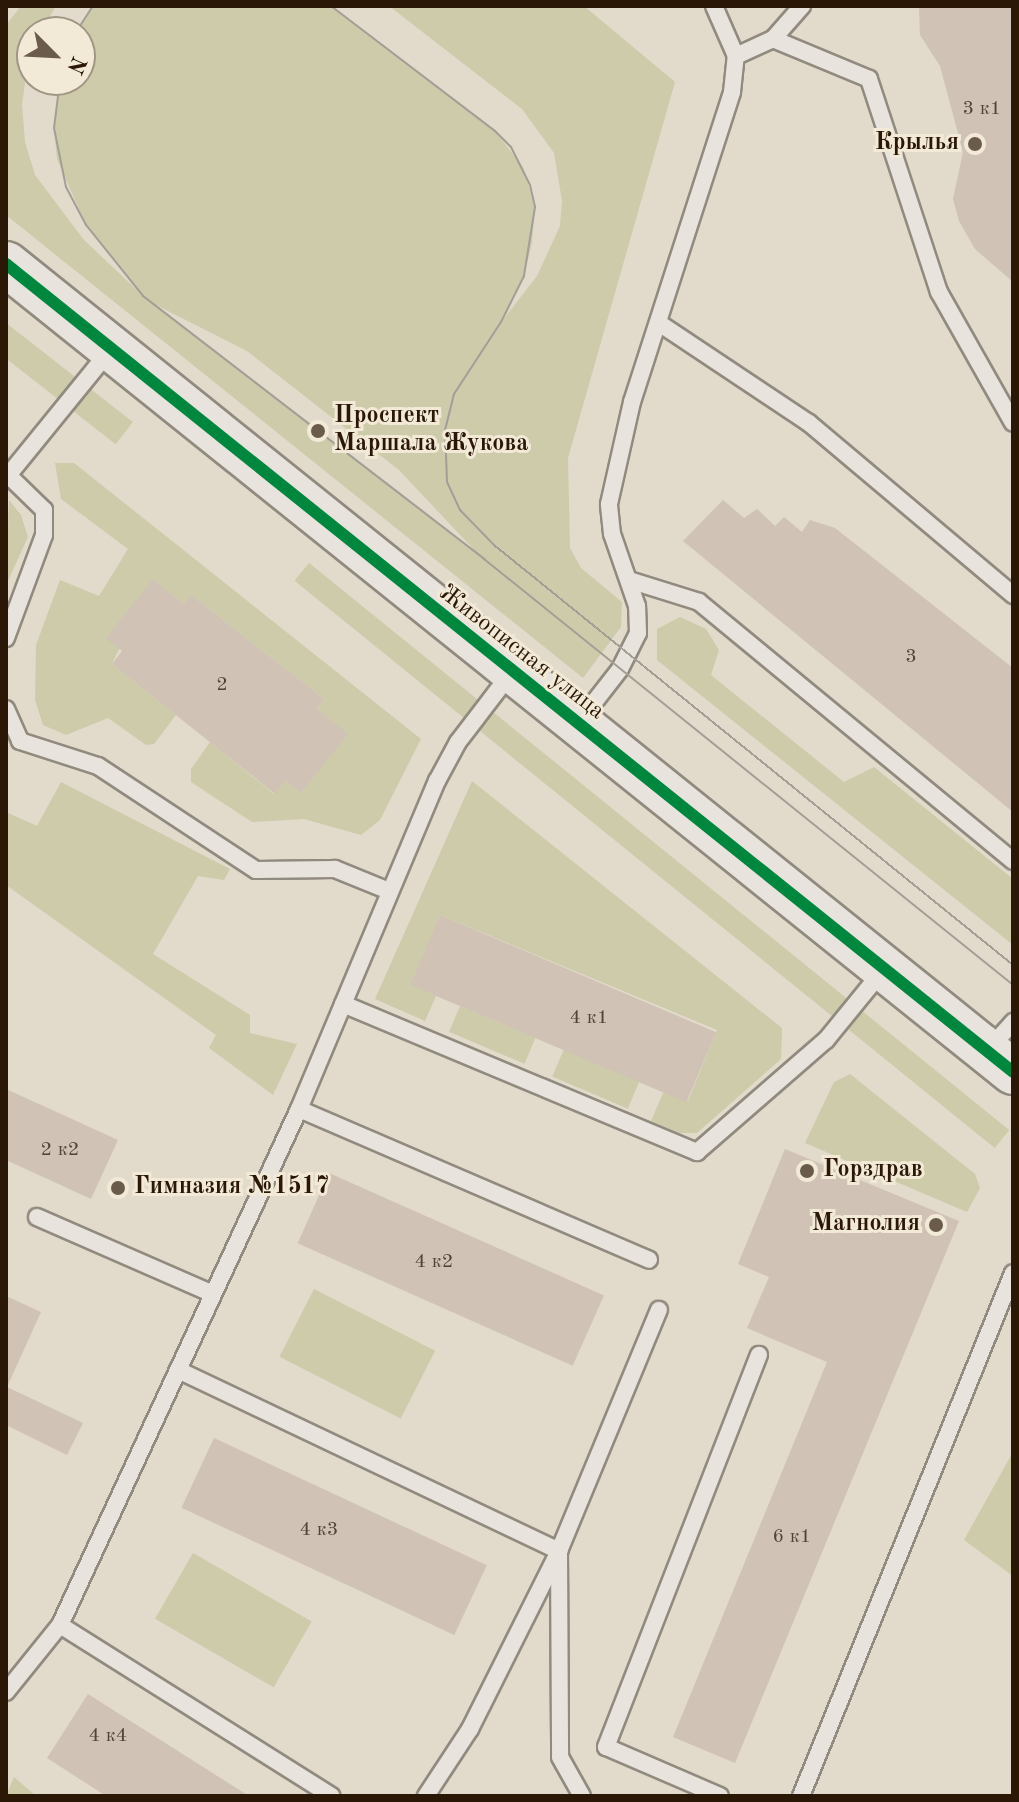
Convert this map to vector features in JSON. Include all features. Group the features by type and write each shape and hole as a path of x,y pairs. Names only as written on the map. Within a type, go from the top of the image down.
{"street":[{"name":"Живописная улица","path":"6,264 511,673 884,969 1004,1048"}],"lane":[{"path":"576,725 625,661 638,633 629,580 612,534 609,504 632,402 732,92 736,56 714,6"},
{"path":"736,56 773,39 802,6"},
{"path":"773,39 869,79 939,292 1013,423"},
{"path":"659,323 809,423 1013,595"},
{"path":"6,638 44,535 44,510 7,475 111,349"},
{"path":"629,580 699,602 1013,861"},
{"path":"6,1692 60,1625 299,1109 389,891 458,742 511,673"},
{"path":"6,709 20,741 98,766 256,870 335,869 389,891"},
{"path":"343,1004 697,1152 826,1040 884,969"},
{"path":"299,1109 649,1260"},
{"path":"37,1217 213,1294"},
{"path":"801,1796 1013,1273"},
{"path":"426,1796 470,1729 559,1551 659,1310"},
{"path":"720,1796 606,1747 759,1355"},
{"path":"178,1370 559,1551"},
{"path":"559,1551 560,1757 582,1796"},
{"path":"60,1625 332,1796"}],"shaded area":[{"path":"21,6 56,6 50,16 16,16 16,96 23,96 25,142 35,175 84,240 137,290 86,225 57,159 54,128 58,96 96,96 96,16 86,16 93,6 331,6 495,131 523,167 535,207 532,243 524,276 505,317 537,276 560,226 562,201 554,153 522,109 389,6 584,6 675,82 568,458 570,548 581,568 622,602 621,627 583,678 6,215 6,25","holes":["156,305 247,351 399,470 478,554"]},
{"path":"6,323 133,422 116,444 6,359"},
{"path":"55,463 74,463 421,739 380,820 361,835 304,819 252,822 191,782 191,769 210,742 274,794 285,781 301,793 347,734 317,709 324,699 191,595 184,604 153,579 112,664 176,715 154,744 146,745 108,718 66,735 43,725 35,700 36,645 60,580 99,596 128,549 61,499"},
{"path":"9,500 21,515 28,537 6,585"},
{"path":"309,563 1009,1130 995,1148 295,581"},
{"path":"680,617 706,629 719,650 711,675 844,782 874,767 1013,879 1013,945 657,660 657,629"},
{"path":"472,781 782,1028 781,1059 697,1133 679,1133 651,1121 664,1091 688,1101 717,1030 440,915 411,985 436,996 425,1021 375,999"},
{"path":"61,782 230,869 224,880 198,876 153,954 250,1015 250,1033 297,1044 273,1095 209,1048 216,1035 6,885 6,812 37,826"},
{"path":"460,1006 535,1038 525,1064 449,1032"},
{"path":"564,1049 639,1081 628,1109 552,1077"},
{"path":"850,1074 975,1174 980,1188 967,1212 805,1143 834,1082"},
{"path":"314,1289 435,1351 401,1418 279,1357"},
{"path":"1013,1452 1013,1576 964,1540"},
{"path":"193,1553 312,1622 274,1687 155,1619"},
{"path":"14,1777 36,1796 6,1796"}],"building":[{"path":"919,6 1013,6 1013,282 975,249 959,221 953,199 963,152 940,66 920,35"},
{"path":"723,500 744,518 757,509 775,526 784,517 802,532 810,520 835,528 1013,668 1013,812 683,541"},
{"path":"153,579 184,604 191,595 324,699 317,709 348,734 301,793 285,781 275,794 112,664 122,651 106,638"},
{"path":"440,915 716,1032 686,1102 410,985"},
{"path":"6,1089 118,1140 91,1199 6,1160"},
{"path":"785,1149 959,1221 735,1763 673,1737 827,1362 747,1328 769,1277 738,1264"},
{"path":"329,1173 604,1295 573,1366 298,1243"},
{"path":"6,1296 41,1312 7,1387 83,1423 67,1455 6,1425"},
{"path":"214,1438 487,1565 454,1635 181,1508"},
{"path":"88,1694 249,1796 106,1796 47,1758"}],"tram line":[{"path":"86,16 93,6"},
{"path":"331,6 495,131 511,147 530,185 535,207 524,276 501,322 454,394 445,429 447,482 460,510 494,545 1013,965"},
{"path":"58,96 54,128 66,187 86,225 143,296 484,559 1013,985"}],"cycle path":[{"path":"6,264 1013,1072"}],"place":[{"name":"Крылья","path":"975,144"},
{"name":"Проспект Маршала Жукова","path":"318,431"},
{"name":"Горздрав","path":"807,1171"},
{"name":"Гимназия №1517","path":"118,1188"},
{"name":"Магнолия","path":"936,1225"}]}
